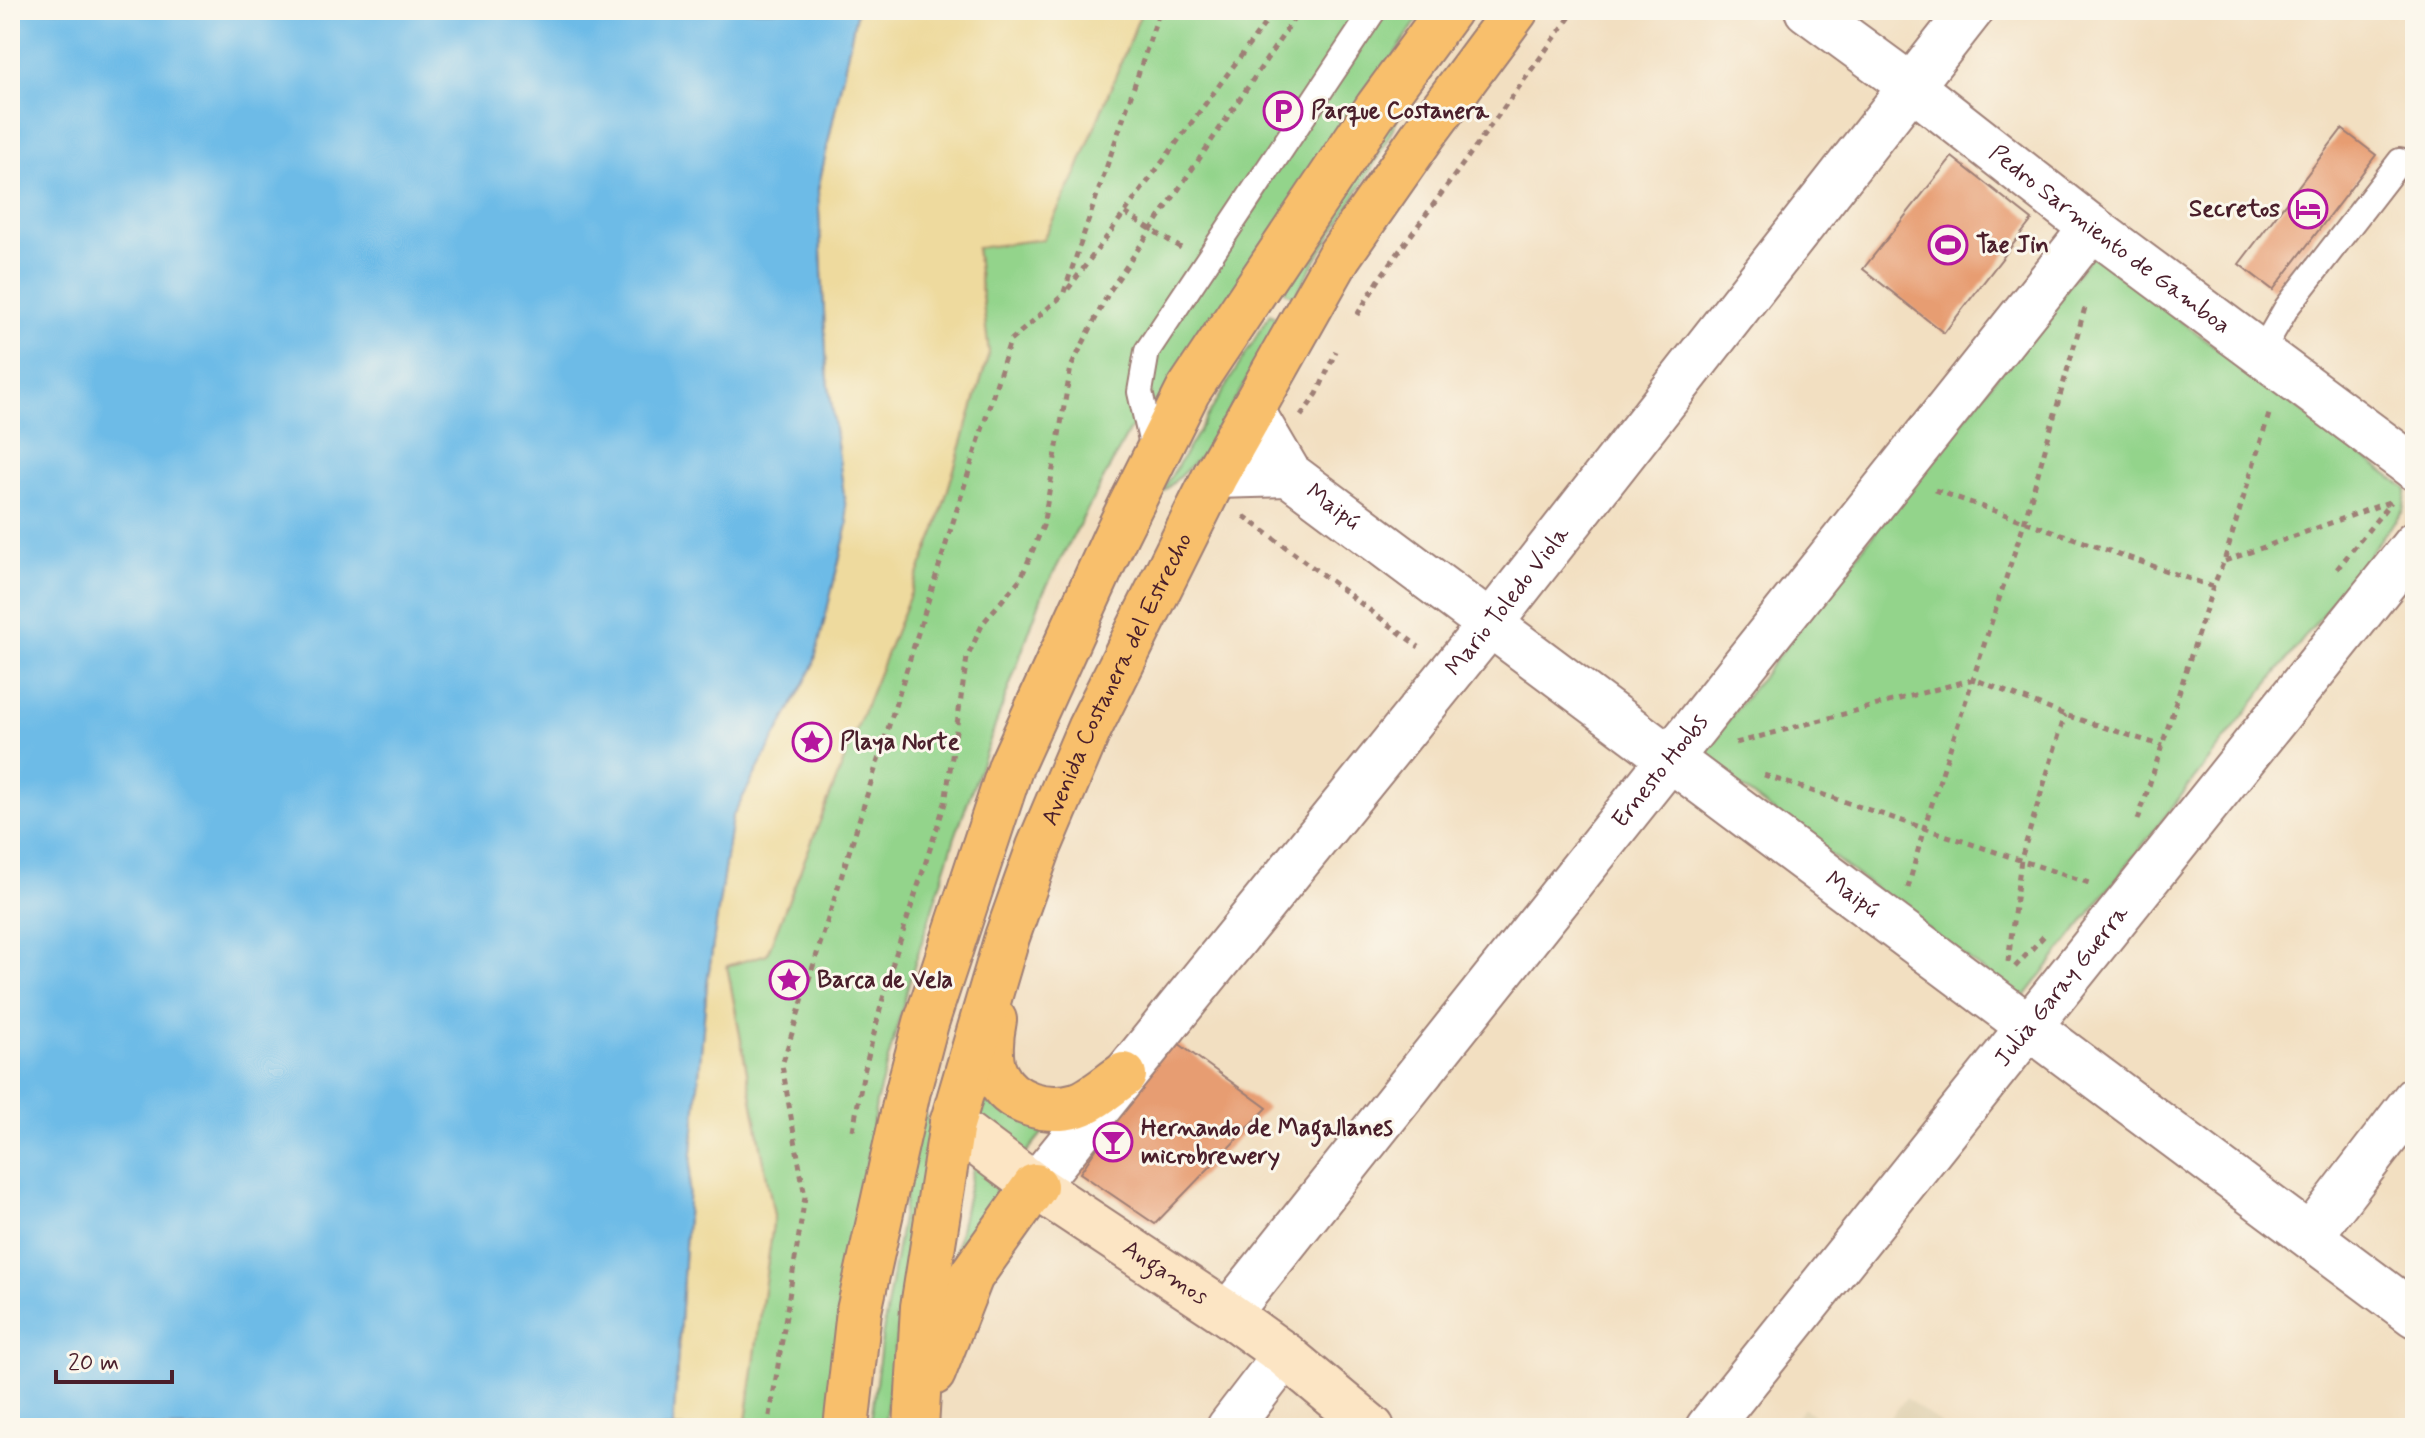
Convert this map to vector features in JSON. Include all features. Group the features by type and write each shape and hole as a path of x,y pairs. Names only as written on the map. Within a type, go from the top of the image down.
{"main road":[{"path":"846,1428 859,1311 908,1091 926,1023 1011,766 1116,535 1196,378 1377,108 1449,10"},
{"name":"Avenida Costanera del Estrecho","path":"917,1422 923,1307 952,1124 1007,937 1039,847 1089,729 1215,476 1339,256 1516,10"},
{"path":"1116,535 1215,476"},
{"path":"1007,937 991,1038 995,1075 1013,1096 1030,1105 1050,1109 1079,1104 1124,1075"},
{"path":"926,1023 934,1066 952,1124"},
{"path":"917,1422 971,1276 1035,1186"}],"street":[{"name":"Pedro Sarmiento de Gamboa","path":"1807,10 1912,87 2092,228 2403,490"},
{"name":"Mario Toledo Viola","path":"1035,1186 1490,624 1971,10"},
{"name":"Ernesto Hoobs","path":"1228,1314 1668,757 2092,228"},
{"name":"Maipú","path":"1252,411 1283,464 1490,624 2415,1315"},
{"name":"Maipú","path":"1215,476 1283,464"},
{"name":"Julia Garay Guerra","path":"1708,1428 2415,544"},
{"path":"2310,1236 2415,1099"},
{"name":"Angamos","path":"952,1124 1035,1186 1285,1355 1372,1428"},
{"path":"1229,1428 1285,1355"}],"lane":[{"path":"1155,459 1140,392 1147,351 1374,10"},
{"path":"2272,380 2287,307 2400,161"}],"path":[{"path":"1063,295 1160,10"},
{"path":"768,1428 805,1197 782,1065 1010,341 1063,295 1275,10"},
{"path":"1354,320 1382,275 1575,10"},
{"path":"1908,889 1924,828 2024,523 2087,298"},
{"path":"1283,464 1287,435 1317,394 1340,343"},
{"path":"2272,380 2282,420"},
{"path":"2132,829 2140,818 2224,561 2272,380"},
{"path":"1898,473 2024,523 2213,587"},
{"path":"2224,561 2403,490"},
{"path":"2379,492 2403,490"},
{"path":"1236,530 1244,515 1427,652"},
{"path":"1732,744 1974,679 2065,715 2163,746"},
{"path":"2029,1026 2006,977 2021,859 2065,715"},
{"path":"1758,773 2093,884 2101,873"}],"shaded area":[{"path":"1906,1398 1946,1428 1882,1428"},
{"path":"1804,1408 1831,1428 1787,1428"}],"green space":[{"path":"1142,10 1424,10 1175,382 1129,431 1043,593 955,837 911,976 876,1103 828,1428 745,1428 774,1216 727,965 767,954 936,529 989,353 976,248 1075,176"},
{"path":"1467,10 1473,10 1405,104 1376,161 1294,297 1284,291 1365,152"},
{"path":"2092,255 2407,489 2403,511 2022,1000 1700,756"},
{"path":"1270,314 1282,321 1202,455 1159,496"},
{"path":"987,1095 1049,1125 1023,1157 979,1126"},
{"path":"921,1105 934,1134 902,1299 884,1428 870,1428 882,1338"},
{"path":"975,1160 1013,1192 953,1263"}],"sand":[{"name":"Playa Norte","path":"857,10 1142,10 1075,176 1043,239 976,248 989,353 936,529 767,954 727,966 774,1216 745,1428 673,1428 689,1187 707,984 732,817 813,667 848,524 827,371 818,189"}],"water":[{"path":"10,10 857,10 818,189 827,371 848,524 813,667 732,817 707,984 689,1187 673,1428 10,1428"}],"building":[{"name":"Secretos","path":"2342,129 2376,155 2273,290 2239,264"},
{"name":"Tae Jin","path":"1952,157 2032,220 1944,333 1863,269"},
{"path":"1171,1038 1267,1108 1155,1224 1080,1173"}],"place":[{"name":"Parque Costanera","path":"1283,111"},
{"name":"Secretos","path":"2308,209"},
{"name":"Tae Jin","path":"1948,245"},
{"name":"Playa Norte","path":"812,742"},
{"name":"Barca de Vela","path":"789,980"},
{"name":"Hernando de Magallanes microbrewery","path":"1113,1142"}]}
